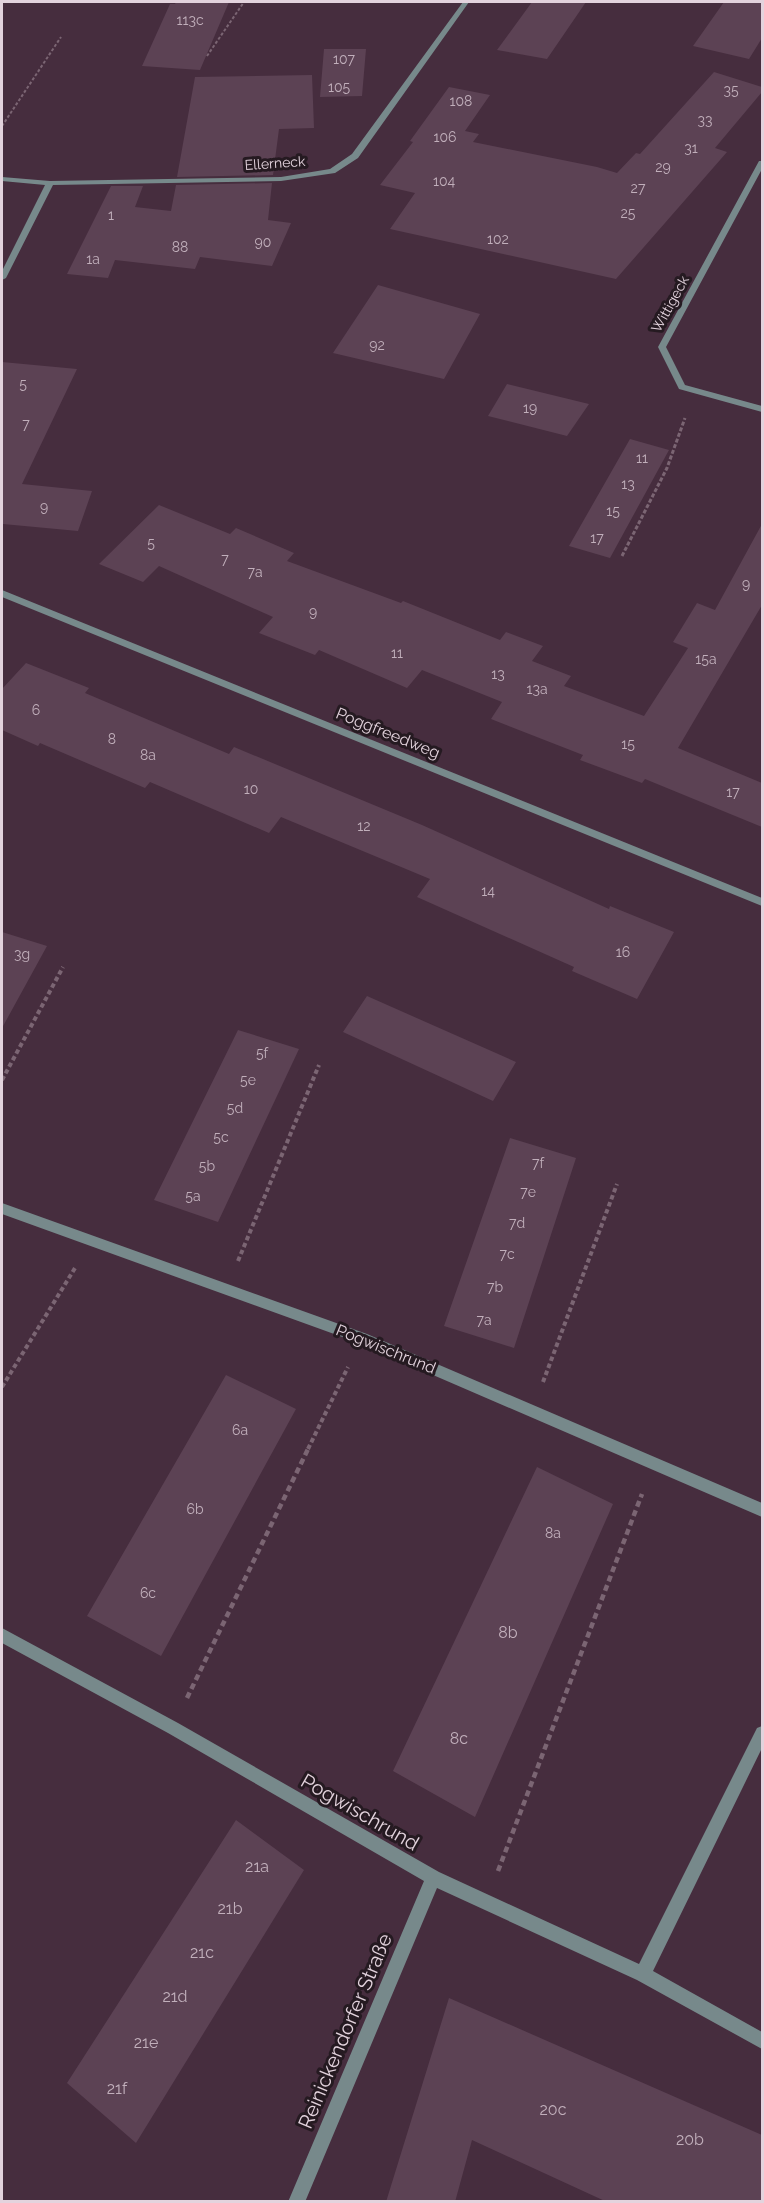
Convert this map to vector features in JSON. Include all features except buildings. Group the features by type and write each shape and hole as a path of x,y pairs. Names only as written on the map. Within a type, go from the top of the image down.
{"street":[{"name":"Ellerneck","path":"2,179 50,183 281,179 332,171 355,156 466,2"},
{"name":"Wittigeck","path":"762,162 662,347 682,387 762,409"},
{"path":"2,278 50,183"},
{"name":"Poggfreedweg","path":"2,593 762,902"},
{"name":"Pogwischrund","path":"2,1209 362,1338 762,1510"},
{"name":"Pogwischrund","path":"2,1635 173,1728 433,1878 643,1974 762,2041"},
{"path":"643,1974 762,1733"},
{"name":"Reinickendorfer Straße","path":"296,2202 433,1878"}],"path":[{"path":"207,56 244,2"},
{"path":"2,126 61,37"},
{"path":"622,556 667,468 695,390"},
{"path":"2,1080 63,967"},
{"path":"226,1288 319,1065"},
{"path":"533,1410 617,1184"},
{"path":"2,1387 92,1240"},
{"path":"173,1728 362,1338"},
{"path":"486,1903 654,1462"}]}
